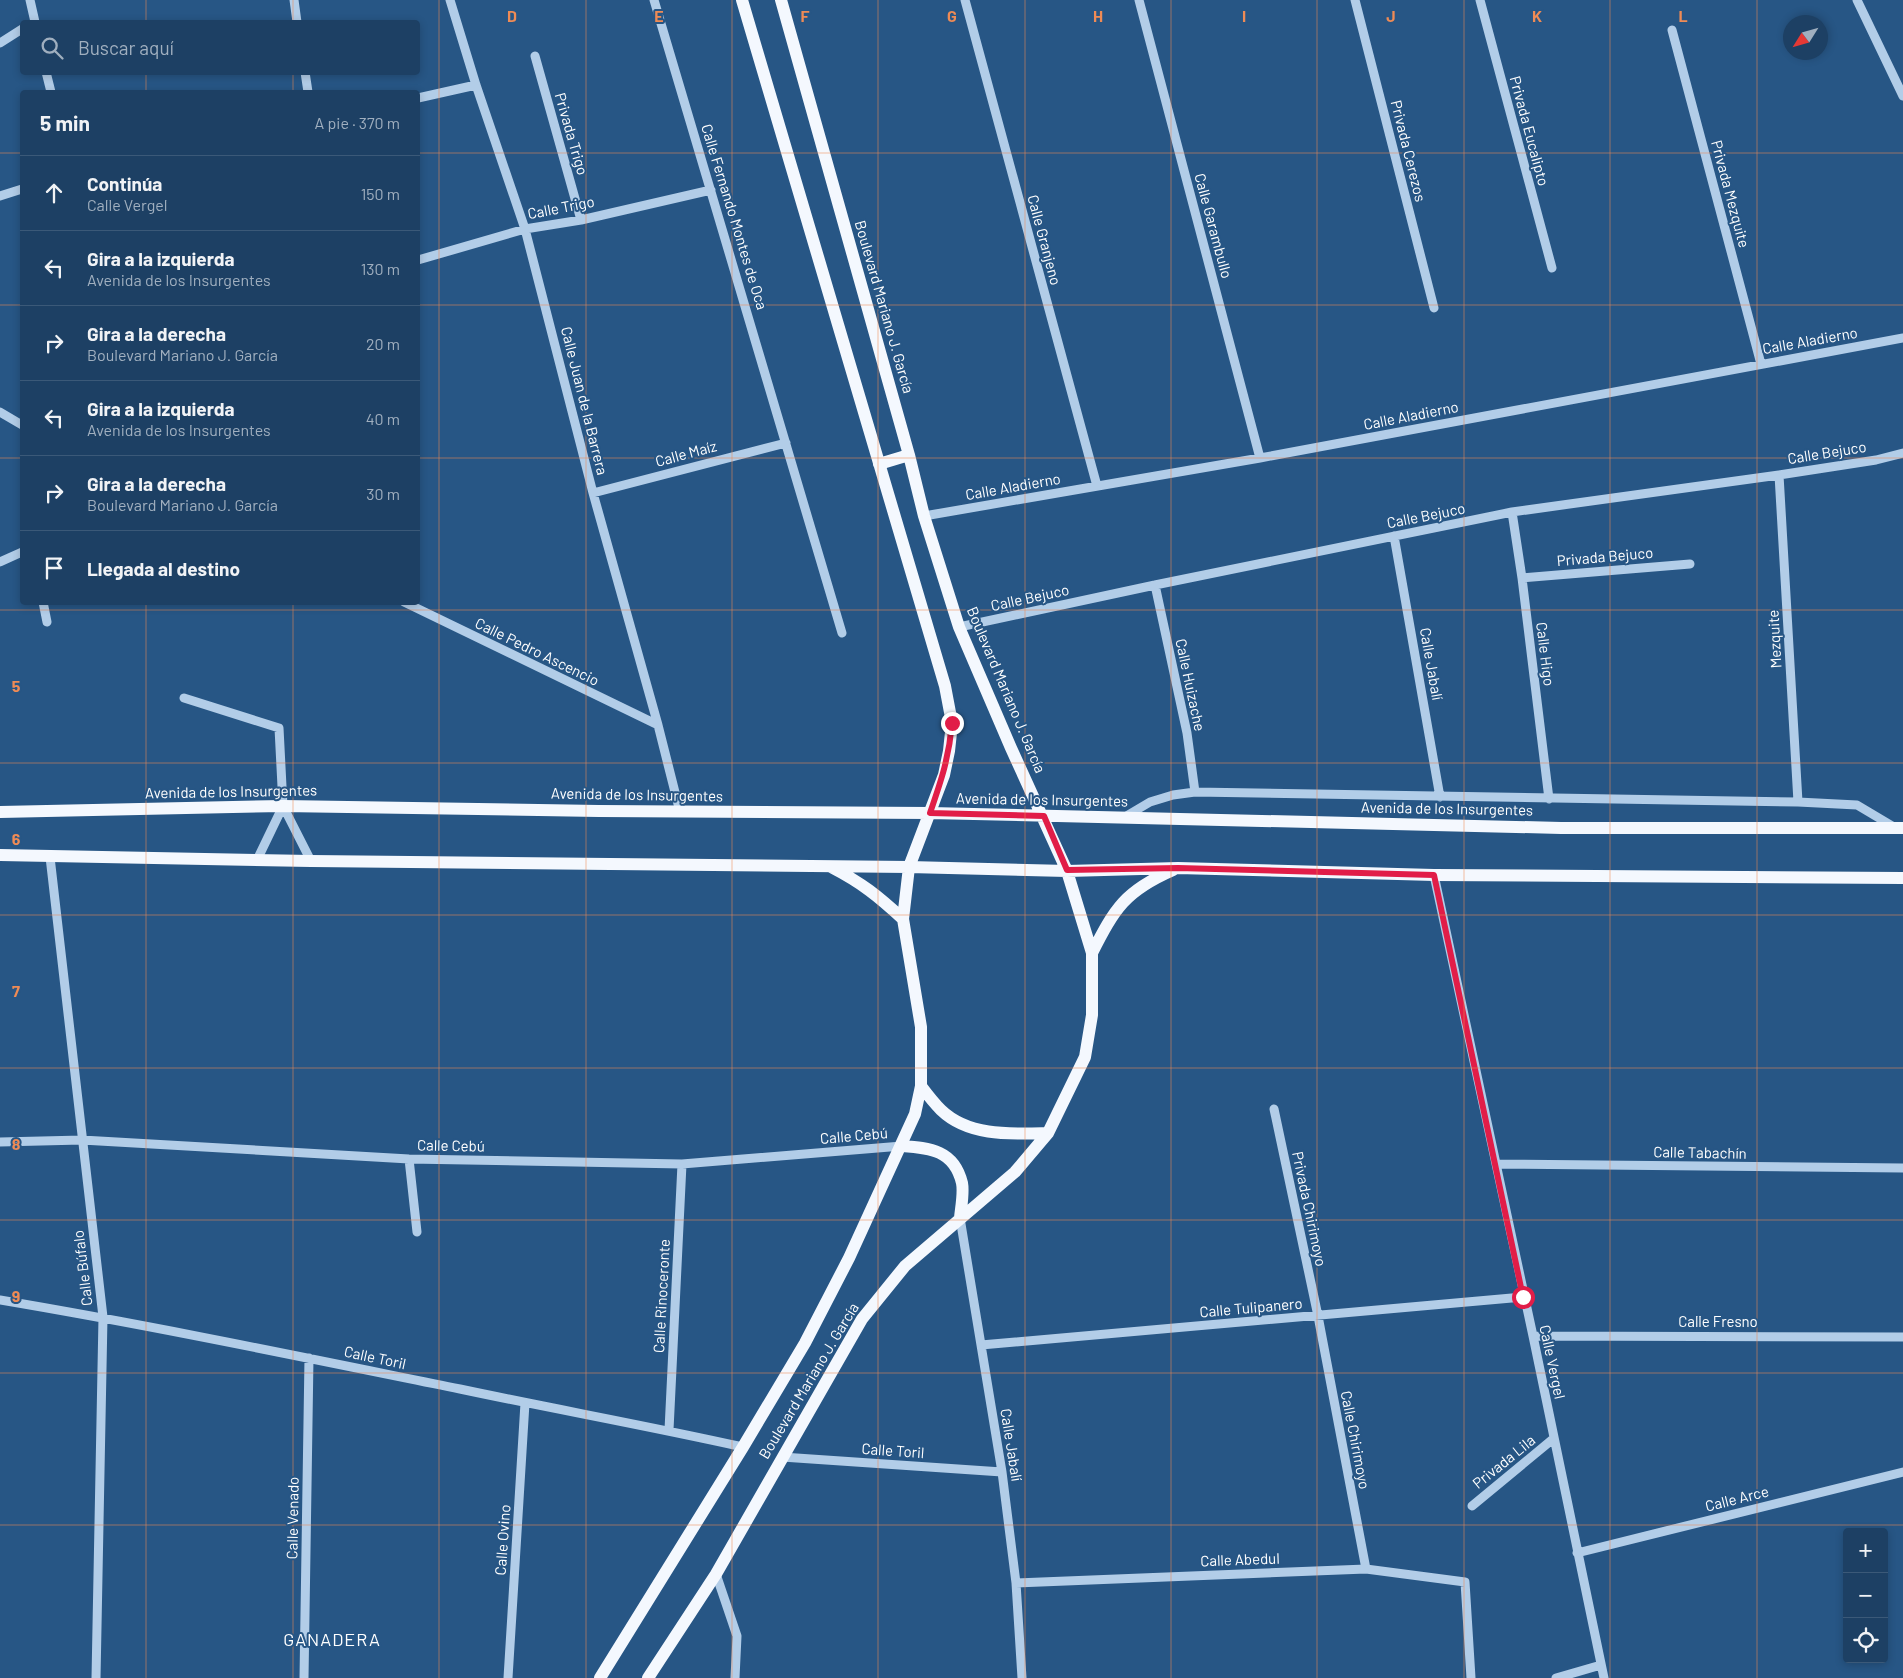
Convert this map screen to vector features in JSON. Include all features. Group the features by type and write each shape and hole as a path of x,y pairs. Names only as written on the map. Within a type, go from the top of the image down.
{"main road":[{"name":"Boulevard Mariano J. García","path":"600,1678 805,1343 849,1258 902,1146 915,1114 921,1086 921,1027 903,919 909,866 944,774 952,723 945,686 742,0"},
{"name":"Boulevard Mariano J. García","path":"648,1678 716,1574 862,1319 905,1266 1015,1172 1048,1133 1085,1057 1092,1015 1092,953 1067,870 1044,816 1011,748 959,627 924,516 909,455 781,0"},
{"path":"879,464 909,455"},
{"name":"Avenida de los Insurgentes","path":"0,812 283,806 680,812 930,813 1561,828 1900,828"},
{"path":"0,856 311,861 909,866 1067,870 1178,868 1434,875 1903,878"},
{"path":"829,866 859,882 881,898 903,919"},
{"path":"1092,953 1108,921 1122,902 1146,883 1178,868"},
{"path":"921,1086 942,1111 963,1124 985,1132 1016,1134 1048,1133"},
{"path":"902,1146 928,1147 945,1155 956,1167 962,1184 960,1218"}],"street":[{"path":"30,0 34,20"},
{"path":"296,0 297,20"},
{"name":"Calle Juan de la Barrera","path":"450,0 476,85 525,229 593,493 658,725 680,812"},
{"name":"Calle Fernando Montes de Oca","path":"654,0 842,633"},
{"name":"Calle Granjeno","path":"965,0 1097,486"},
{"name":"Calle Garambullo","path":"1140,0 1260,458"},
{"name":"Privada Cerezos","path":"1355,0 1434,308"},
{"name":"Privada Eucalipto","path":"1480,0 1552,268"},
{"path":"1857,0 1903,96"},
{"path":"0,43 20,30"},
{"name":"Privada Mezquite","path":"1672,30 1761,364"},
{"name":"Privada Trigo","path":"535,56 581,220"},
{"path":"47,75 50,90"},
{"path":"305,75 308,90"},
{"path":"420,98 476,85"},
{"name":"Calle Trigo","path":"420,259 525,229 581,220 711,190"},
{"path":"0,196 20,191"},
{"name":"Calle Aladierno","path":"924,516 1260,458 1903,338"},
{"path":"0,412 20,424"},
{"name":"Calle Maíz","path":"593,493 786,442"},
{"name":"Calle Bejuco","path":"959,627 1512,512 1779,475 1876,460 1903,453"},
{"name":"Mezquite","path":"1779,475 1798,802"},
{"name":"Calle Higo","path":"1512,512 1549,799"},
{"name":"Calle Jabalí","path":"1394,536 1440,797"},
{"path":"0,562 20,553"},
{"name":"Privada Bejuco","path":"1522,578 1690,564"},
{"name":"Calle Huizache","path":"1155,585 1187,733 1195,792"},
{"path":"44,605 47,622"},
{"name":"Calle Pedro Ascencio","path":"410,605 658,725"},
{"path":"184,698 279,728 283,806 311,861"},
{"path":"1122,818 1150,802 1172,795 1195,792 1798,802 1857,805 1900,828"},
{"path":"258,860 283,806"},
{"name":"Calle Búfalo","path":"50,857 103,1317 96,1678"},
{"name":"Calle Vergel","path":"1434,875 1604,1678"},
{"name":"Privada Chirimoyo","path":"1274,1108 1318,1316"},
{"name":"Calle Cebú","path":"0,1142 82,1140 409,1159 682,1164 902,1146"},
{"path":"409,1159 417,1232"},
{"name":"Calle Rinoceronte","path":"669,1430 682,1164"},
{"name":"Calle Tabachín","path":"1496,1164 1903,1168"},
{"name":"Calle Jabalí","path":"960,1218 1002,1472 1016,1583 1022,1678"},
{"name":"Calle Tulipanero","path":"981,1345 1523,1297"},
{"name":"Calle Toril","path":"0,1300 103,1317 525,1403 669,1430 743,1447"},
{"name":"Calle Chirimoyo","path":"1318,1316 1366,1569"},
{"name":"Calle Fresno","path":"1533,1336 1903,1336"},
{"name":"Calle Venado","path":"304,1678 309,1358"},
{"name":"Calle Ovino","path":"508,1678 525,1403"},
{"name":"Privada Lila","path":"1472,1506 1553,1439"},
{"name":"Calle Toril","path":"782,1457 1002,1472"},
{"name":"Calle Arce","path":"1577,1553 1903,1472"},
{"name":"Calle Abedul","path":"1016,1583 1366,1569 1465,1582 1471,1678"},
{"path":"716,1574 737,1636 734,1678"},
{"path":"1556,1678 1601,1665"}],"district":[{"name":"GANADERA","path":"332,1640"}],"route":[{"path":"952,723 944,774 930,813 1044,816 1067,870 1178,868 1434,875 1523,1297"}]}
